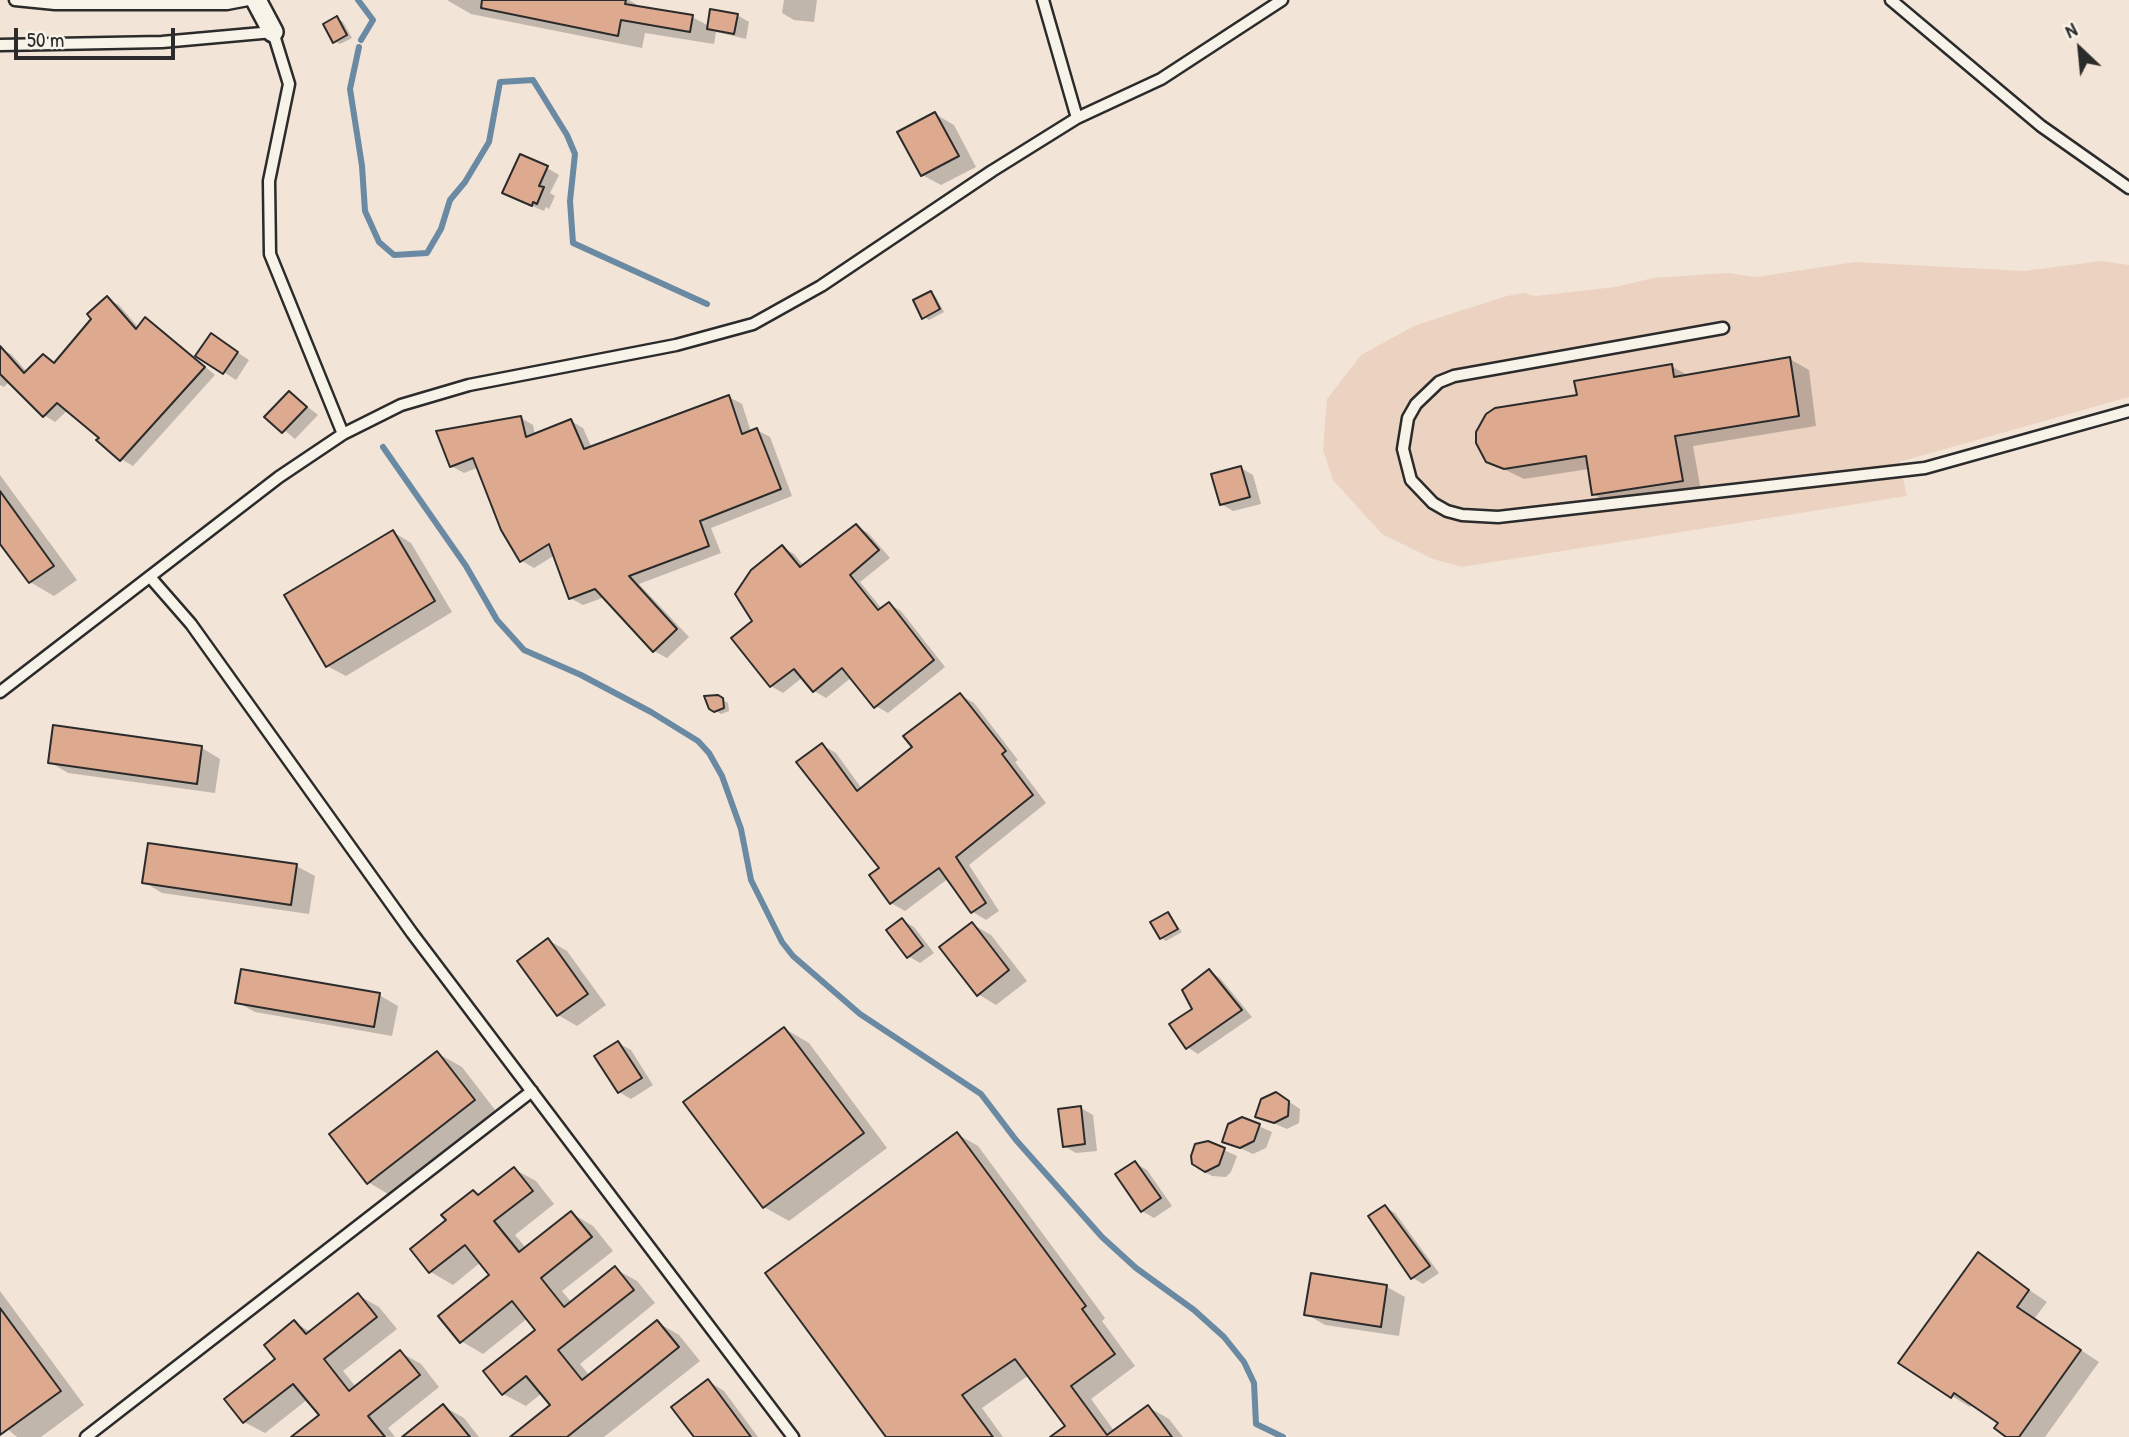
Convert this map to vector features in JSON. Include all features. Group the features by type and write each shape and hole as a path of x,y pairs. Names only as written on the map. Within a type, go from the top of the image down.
{"street":[{"path":"256,0 273,32"}],"lane":[{"path":"15,0 55,4 227,4 248,0"},
{"path":"1043,0 1077,118"},
{"path":"0,692 279,477 343,434 401,405 469,385 676,345 753,324 821,286 992,170 1077,118 1151,85 1282,0"},
{"path":"1891,0 2040,126 2129,188"},
{"path":"0,45 162,42 273,32 289,84 269,181 270,254 343,434"},
{"path":"1723,328 1454,376 1439,382 1416,404 1408,418 1403,449 1411,480 1421,493 1447,511 1462,515 1498,517 1925,468 2129,411"},
{"path":"150,577 191,624 412,933 793,1437"},
{"path":"86,1437 532,1091"}],"shaded area":[{"path":"2102,261 2129,265 2129,397 1899,462 1907,496 1462,567 1433,559 1382,534 1333,480 1323,450 1327,399 1361,355 1416,325 1507,296 1524,293 1535,296 1615,287 1653,278 1728,273 1756,277 1855,262 2024,271"}],"building":[{"path":"482,0 626,0 625,4 693,15 690,32 621,20 618,36 481,8"},
{"path":"710,9 738,14 734,34 707,29"},
{"path":"337,16 347,35 333,43 323,24"},
{"path":"935,112 959,156 921,176 897,132"},
{"path":"520,154 548,166 539,186 544,187 537,204 533,202 532,206 502,193"},
{"path":"931,291 940,309 922,319 913,300"},
{"path":"107,296 136,329 145,317 205,367 120,461 96,440 99,438 57,403 43,417 0,374 0,346 24,373 43,354 54,363 91,319 87,314"},
{"path":"211,333 238,352 223,374 195,356"},
{"path":"1790,357 1799,416 1675,436 1683,481 1592,495 1586,456 1504,469 1486,462 1476,443 1476,432 1486,414 1495,408 1577,395 1574,381 1672,364 1674,377"},
{"path":"289,391 307,407 282,433 264,417"},
{"path":"729,395 742,434 757,428 781,489 700,521 709,546 629,576 677,629 653,652 595,589 569,599 549,544 520,562 501,530 473,458 450,467 436,431 521,416 526,437 571,419 584,449"},
{"path":"1241,466 1250,497 1220,505 1211,474"},
{"path":"0,491 54,566 29,583 0,544"},
{"path":"856,524 879,550 850,575 878,610 889,602 934,660 874,708 842,668 813,692 794,669 770,687 731,638 752,621 735,594 751,570 782,545 800,567"},
{"path":"393,530 435,601 326,667 284,595"},
{"path":"960,693 1006,751 1002,754 1033,795 956,857 986,903 971,913 939,868 890,904 869,875 879,868 796,762 822,743 857,791 912,747 903,736"},
{"path":"718,695 723,698 724,708 714,712 709,709 704,696"},
{"path":"53,725 202,746 197,784 48,763"},
{"path":"148,843 297,864 291,905 142,883"},
{"path":"1168,912 1178,929 1160,939 1150,922"},
{"path":"902,918 923,946 907,958 886,930"},
{"path":"972,922 1009,970 977,996 939,947"},
{"path":"548,938 588,994 557,1016 517,961"},
{"path":"241,969 380,993 374,1027 235,1003"},
{"path":"1209,969 1242,1010 1186,1049 1169,1024 1192,1009 1182,990"},
{"path":"784,1027 864,1133 763,1208 683,1102"},
{"path":"618,1041 642,1078 618,1093 594,1056"},
{"path":"437,1051 475,1100 367,1184 329,1134"},
{"path":"1276,1092 1289,1101 1288,1116 1274,1123 1255,1117 1261,1099"},
{"path":"1081,1106 1085,1144 1063,1147 1058,1109"},
{"path":"1242,1117 1260,1124 1254,1141 1240,1148 1222,1142 1228,1124"},
{"path":"957,1132 1086,1306 1082,1309 1115,1354 1071,1386 1107,1435 1148,1405 1172,1437 1050,1437 1065,1426 1015,1359 962,1395 993,1437 886,1437 765,1273"},
{"path":"1208,1141 1225,1148 1219,1165 1205,1172 1192,1164 1191,1156 1195,1144"},
{"path":"1135,1161 1161,1198 1141,1212 1115,1174"},
{"path":"514,1167 533,1191 494,1221 519,1252 571,1211 592,1237 541,1278 564,1307 615,1266 634,1290 558,1350 582,1380 657,1320 679,1347 567,1437 510,1437 550,1405 526,1376 502,1395 483,1371 535,1330 512,1301 460,1343 438,1316 489,1275 465,1245 429,1273 410,1249 446,1220 441,1215 473,1190 478,1195"},
{"path":"1385,1205 1430,1266 1411,1279 1368,1216"},
{"path":"1978,1252 2029,1290 2017,1307 2081,1350 2019,1437 2006,1437 1994,1428 1998,1423 1954,1393 1951,1398 1898,1363"},
{"path":"1311,1273 1387,1285 1381,1327 1304,1315"},
{"path":"358,1293 377,1317 324,1359 349,1391 400,1350 420,1375 368,1416 385,1437 291,1437 319,1415 293,1384 243,1423 224,1399 275,1359 264,1345 294,1320 306,1334"},
{"path":"0,1308 61,1391 0,1435"},
{"path":"708,1379 751,1437 694,1437 671,1407"},
{"path":"443,1404 470,1437 402,1437"}],"waterway":[{"path":"358,0 373,20 361,40"},
{"path":"359,47 350,89 362,166 365,211 379,242 394,255 427,253 441,229 450,200 465,182 489,142 500,82 533,80 567,135 575,154 570,201 573,243 707,304"},
{"path":"383,447 466,566 497,620 524,650 581,675 651,712 698,741 709,753 722,776 741,829 751,880 782,942 793,956 860,1014 981,1094 1016,1140 1102,1237 1136,1268 1194,1310 1224,1337 1244,1362 1254,1383 1256,1424 1283,1437"}]}
